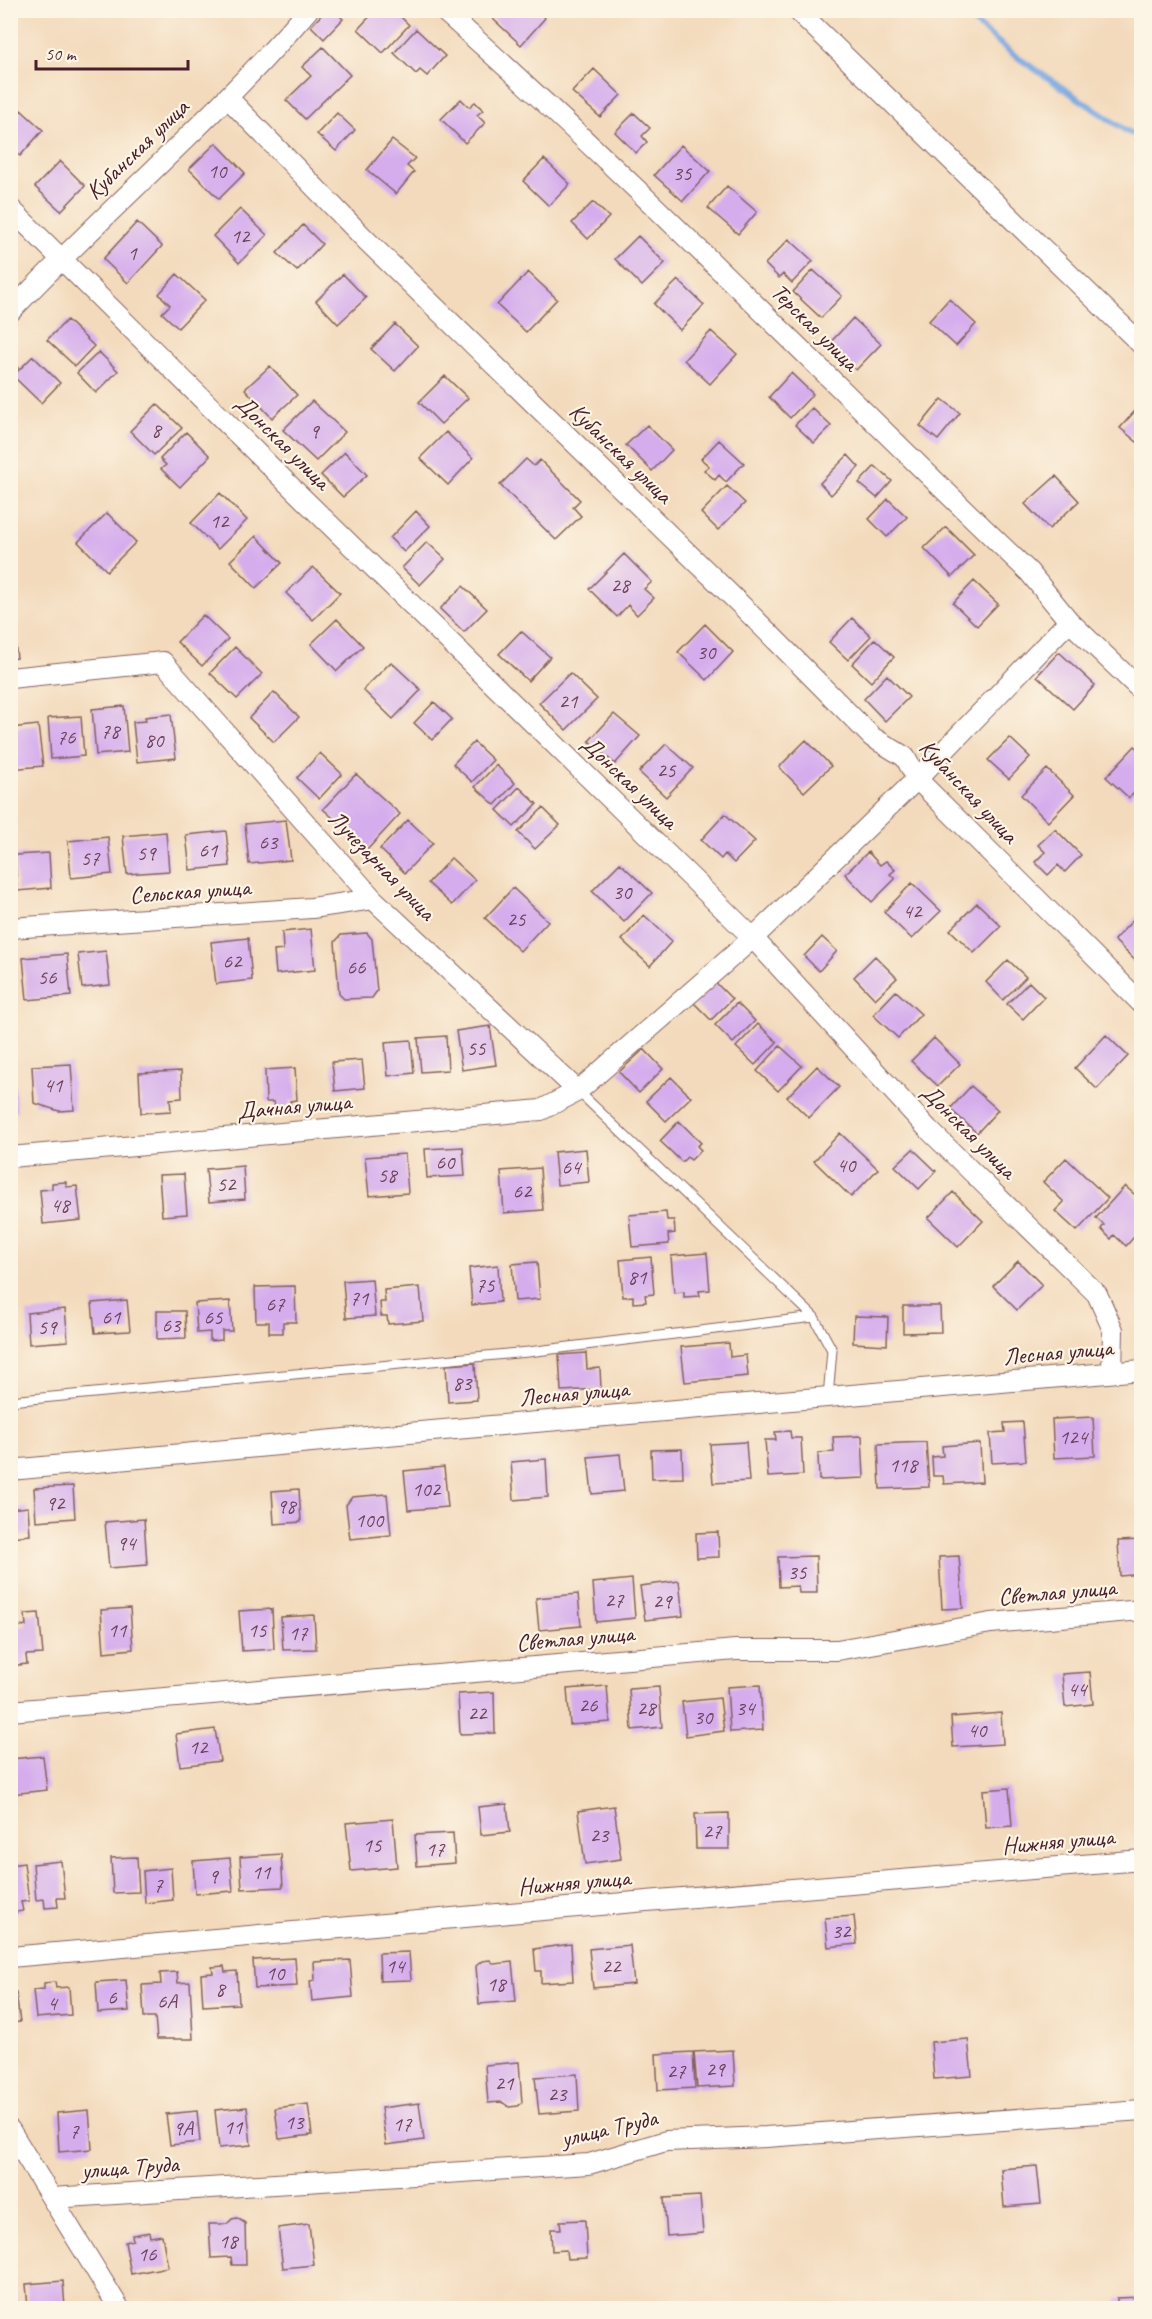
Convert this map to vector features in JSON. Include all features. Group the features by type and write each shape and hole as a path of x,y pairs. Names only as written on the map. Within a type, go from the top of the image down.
{"street":[{"path":"228,98 308,10"},
{"name":"Терская улица","path":"443,10 503,63 725,273 1029,572 1069,621 1142,691"},
{"path":"797,10 1142,345"},
{"name":"Кубанская улица","path":"10,312 61,258 228,98 366,240 740,604 872,737 905,756 916,779 1142,1004"},
{"path":"10,208 61,258"},
{"name":"Донская улица","path":"61,258 753,938 928,1130 1097,1294 1113,1330 1113,1372"},
{"name":"Дачная улица","path":"10,1157 541,1110 578,1090 753,938 916,779 1069,621"},
{"name":"Лучезарная улица","path":"10,678 163,662 373,899 578,1090"},
{"name":"Сельская улица","path":"10,928 312,908 373,899"},
{"name":"Лесная улица","path":"10,1470 1142,1370"},
{"name":"Светлая улица","path":"10,1711 736,1650 837,1650 991,1623 1142,1610"},
{"name":"Нижняя улица","path":"10,1957 1142,1860"},
{"name":"улица Труда","path":"52,2198 589,2164 666,2140 824,2133 1142,2110"},
{"path":"10,2130 119,2308"}],"lane":[{"path":"578,1090 814,1317 832,1350 828,1397"},
{"path":"10,1401 528,1352 814,1317"}],"building":[{"path":"326,10 334,10 343,19 324,39 311,26"},
{"path":"376,10 394,10 409,25 383,53 358,29"},
{"path":"500,10 537,10 545,18 521,45 493,19"},
{"path":"416,29 445,56 427,76 420,70 416,74 394,53"},
{"path":"323,47 350,75 305,119 286,100 311,76 302,67"},
{"path":"594,69 621,95 600,117 572,92"},
{"path":"461,99 469,107 475,102 483,110 477,115 485,123 465,143 441,119"},
{"path":"21,110 43,130 20,156 10,148 10,122"},
{"path":"337,113 355,130 336,151 317,134"},
{"path":"634,113 650,128 642,136 647,142 636,153 615,132"},
{"path":"392,140 415,158 407,166 414,172 396,194 367,170"},
{"path":"216,143 245,173 219,199 189,169"},
{"path":"681,145 710,171 683,201 654,175"},
{"path":"544,159 570,184 549,206 523,181"},
{"path":"60,161 85,186 61,211 35,187"},
{"path":"727,186 757,212 738,234 708,208"},
{"path":"593,202 609,217 588,239 572,223"},
{"path":"240,209 267,235 239,263 213,236"},
{"path":"137,222 162,246 128,283 103,259"},
{"path":"303,225 322,244 297,271 277,253"},
{"path":"638,236 665,263 642,286 615,259"},
{"path":"789,239 813,261 792,283 783,274 779,278 765,264"},
{"path":"10,258 18,265 10,274"},
{"path":"813,270 842,296 821,318 793,292"},
{"path":"528,272 557,299 526,332 497,305"},
{"path":"177,274 205,300 178,328 162,313 170,305 159,294"},
{"path":"343,274 366,298 338,324 316,301"},
{"path":"678,280 704,305 680,330 654,304"},
{"path":"949,299 976,324 956,346 929,321"},
{"path":"853,318 881,344 856,370 828,345"},
{"path":"67,320 94,346 75,366 47,340"},
{"path":"395,324 418,346 395,371 371,349"},
{"path":"711,331 737,354 710,384 684,360"},
{"path":"99,352 118,371 96,393 77,373"},
{"path":"33,356 60,383 41,403 13,376"},
{"path":"10,360 18,368 10,376"},
{"path":"270,366 297,395 272,418 245,389"},
{"path":"791,373 813,394 790,418 769,397"},
{"path":"445,376 468,398 441,424 419,402"},
{"path":"942,399 960,413 938,440 920,426"},
{"path":"312,401 345,432 316,461 283,430"},
{"path":"1142,403 1142,438 1137,442 1120,428"},
{"path":"157,404 182,428 154,455 130,431"},
{"path":"812,408 831,426 814,443 795,425"},
{"path":"647,425 672,450 652,471 626,445"},
{"path":"186,432 210,456 180,487 161,469 166,465 160,459"},
{"path":"446,432 473,458 448,485 420,458"},
{"path":"719,440 744,463 726,482 719,475 715,480 704,470 709,466 701,459"},
{"path":"345,452 367,475 343,497 321,475"},
{"path":"848,455 859,467 831,495 820,483"},
{"path":"526,459 534,466 540,460 580,500 573,507 581,516 556,540 500,485"},
{"path":"875,466 892,481 877,498 859,483"},
{"path":"1056,476 1079,501 1049,529 1025,504"},
{"path":"727,486 745,503 718,530 701,513"},
{"path":"220,493 247,520 218,549 191,523"},
{"path":"888,499 907,517 887,537 869,519"},
{"path":"416,511 430,526 404,552 390,538"},
{"path":"107,513 136,542 107,571 78,542"},
{"path":"946,527 974,555 952,577 924,548"},
{"path":"256,536 282,563 256,588 230,561"},
{"path":"427,542 445,559 420,585 402,568"},
{"path":"624,554 652,582 644,589 654,598 637,615 628,605 617,617 589,589"},
{"path":"313,567 340,593 313,620 286,593"},
{"path":"974,581 998,604 977,626 953,603"},
{"path":"463,586 487,609 464,632 440,609"},
{"path":"203,615 228,639 202,666 177,642"},
{"path":"852,618 871,636 848,660 829,642"},
{"path":"337,619 363,646 337,671 311,644"},
{"path":"705,624 733,652 707,680 678,652"},
{"path":"521,631 550,657 528,681 499,654"},
{"path":"10,634 14,634 17,658 10,659"},
{"path":"875,639 894,657 871,682 852,664"},
{"path":"235,647 262,674 237,699 210,673"},
{"path":"1059,652 1095,685 1073,709 1037,676"},
{"path":"391,662 421,690 393,719 363,690"},
{"path":"570,673 597,699 566,730 539,703"},
{"path":"887,675 909,697 885,721 864,699"},
{"path":"274,692 299,717 274,742 249,718"},
{"path":"434,702 452,719 432,740 414,723"},
{"path":"124,706 128,752 96,755 92,709"},
{"path":"171,714 176,758 137,762 133,722 146,721 145,717"},
{"path":"614,714 640,736 615,764 589,741"},
{"path":"81,716 84,756 51,759 48,718"},
{"path":"38,725 43,766 10,769 10,728"},
{"path":"1010,738 1030,757 1009,779 988,760"},
{"path":"806,740 831,766 804,792 779,767"},
{"path":"474,742 493,760 472,782 453,764"},
{"path":"666,744 693,768 666,797 639,772"},
{"path":"1135,746 1142,752 1142,785 1129,798 1106,777"},
{"path":"320,753 342,774 319,799 297,778"},
{"path":"496,765 515,783 495,805 475,787"},
{"path":"1047,769 1074,795 1048,822 1021,795"},
{"path":"356,774 400,814 368,849 323,809"},
{"path":"519,787 537,804 514,827 497,810"},
{"path":"543,808 560,825 535,849 518,832"},
{"path":"725,814 755,841 734,863 725,854 721,859 701,840"},
{"path":"286,820 291,860 249,864 245,824"},
{"path":"408,820 433,843 405,873 380,849"},
{"path":"1055,829 1081,855 1065,872 1058,865 1048,875 1035,862 1045,852 1038,845"},
{"path":"226,831 230,866 190,870 186,835"},
{"path":"166,832 169,871 127,874 123,836"},
{"path":"108,837 112,874 71,878 68,841"},
{"path":"868,852 880,865 886,861 895,870 890,874 895,879 872,902 845,874"},
{"path":"49,853 51,888 17,891 15,855"},
{"path":"451,858 475,880 452,905 428,883"},
{"path":"620,863 652,893 624,922 592,891"},
{"path":"912,883 941,911 912,939 884,912"},
{"path":"513,888 548,921 520,951 485,918"},
{"path":"977,903 1001,926 974,953 950,930"},
{"path":"644,915 672,941 650,966 622,940"},
{"path":"1137,916 1142,920 1142,967 1114,940"},
{"path":"311,929 315,970 276,974 274,951 283,950 282,932"},
{"path":"367,933 372,939 377,991 372,998 344,999 339,994 335,942 341,935"},
{"path":"822,937 837,951 819,971 804,956"},
{"path":"248,938 252,980 216,984 211,942"},
{"path":"106,951 110,985 82,988 78,954"},
{"path":"67,954 71,996 27,1000 23,958"},
{"path":"875,956 897,978 875,999 854,977"},
{"path":"1008,960 1026,977 1003,1000 986,982"},
{"path":"715,982 732,999 711,1020 694,1003"},
{"path":"1029,982 1044,997 1023,1019 1007,1004"},
{"path":"896,991 921,1014 898,1038 873,1015"},
{"path":"737,1003 755,1021 733,1043 715,1025"},
{"path":"758,1024 777,1042 755,1065 736,1047"},
{"path":"490,1026 496,1065 462,1070 456,1031"},
{"path":"1106,1035 1128,1056 1097,1089 1075,1068"},
{"path":"446,1036 448,1070 421,1072 418,1038"},
{"path":"934,1038 960,1064 938,1086 911,1061"},
{"path":"411,1040 414,1073 388,1076 385,1042"},
{"path":"780,1046 802,1066 778,1091 757,1071"},
{"path":"644,1049 663,1069 639,1093 619,1072"},
{"path":"362,1060 365,1088 335,1091 332,1062"},
{"path":"71,1064 74,1110 59,1111 34,1103 32,1066"},
{"path":"817,1066 839,1087 809,1118 787,1097"},
{"path":"295,1068 297,1100 290,1101 291,1107 275,1108 274,1102 266,1102 265,1070"},
{"path":"181,1071 182,1098 170,1099 171,1111 141,1113 139,1073"},
{"path":"10,1076 14,1076 17,1112 10,1113"},
{"path":"671,1077 691,1097 666,1121 646,1101"},
{"path":"971,1086 998,1110 977,1133 950,1109"},
{"path":"679,1121 701,1143 697,1146 701,1150 691,1160 687,1157 682,1162 660,1141"},
{"path":"840,1133 878,1169 851,1197 814,1161"},
{"path":"463,1147 465,1176 427,1178 425,1149"},
{"path":"586,1149 589,1182 557,1185 554,1152"},
{"path":"913,1149 936,1171 919,1189 895,1166"},
{"path":"405,1154 408,1193 369,1196 365,1157"},
{"path":"1066,1158 1108,1198 1077,1231 1055,1211 1064,1202 1043,1182"},
{"path":"243,1166 245,1199 209,1202 206,1169"},
{"path":"540,1168 543,1210 504,1213 501,1171"},
{"path":"184,1174 187,1214 162,1216 159,1175"},
{"path":"66,1182 66,1187 77,1186 81,1220 43,1224 40,1190 52,1189 52,1183"},
{"path":"1125,1186 1142,1201 1142,1228 1126,1246 1114,1235 1111,1239 1101,1229 1104,1225 1096,1218"},
{"path":"953,1192 983,1221 958,1247 928,1218"},
{"path":"666,1212 667,1220 674,1220 675,1233 668,1234 669,1244 632,1247 629,1215"},
{"path":"707,1253 710,1290 699,1291 700,1296 684,1297 684,1292 674,1293 671,1256"},
{"path":"651,1257 654,1294 645,1295 646,1302 633,1303 633,1296 623,1297 620,1260"},
{"path":"1018,1261 1042,1285 1017,1310 993,1286"},
{"path":"537,1262 540,1299 515,1301 512,1264"},
{"path":"498,1265 500,1302 472,1305 469,1268"},
{"path":"372,1279 375,1316 346,1318 343,1281"},
{"path":"295,1286 296,1322 283,1322 283,1333 269,1333 269,1322 256,1322 255,1287"},
{"path":"420,1287 423,1321 388,1324 387,1316 381,1316 380,1302 385,1302 384,1290"},
{"path":"127,1300 130,1331 95,1333 92,1303"},
{"path":"230,1301 232,1331 222,1331 222,1340 210,1341 210,1332 197,1333 195,1303"},
{"path":"903,1306 940,1306 941,1332 903,1333"},
{"path":"65,1309 68,1341 29,1344 27,1313"},
{"path":"157,1311 185,1311 186,1338 157,1339"},
{"path":"854,1316 888,1317 887,1345 853,1343"},
{"path":"729,1343 730,1357 746,1355 748,1376 685,1382 681,1347"},
{"path":"586,1353 587,1369 600,1368 601,1389 561,1391 559,1355"},
{"path":"475,1363 477,1400 448,1402 446,1365"},
{"path":"1093,1417 1095,1456 1054,1458 1052,1419"},
{"path":"1023,1422 1026,1461 992,1463 990,1433 1005,1432 1004,1423"},
{"path":"790,1431 791,1438 801,1438 803,1475 768,1477 765,1440 776,1440 775,1432"},
{"path":"862,1436 864,1478 819,1480 818,1453 834,1452 833,1437"},
{"path":"746,1442 749,1481 713,1483 710,1444"},
{"path":"926,1442 929,1487 880,1489 878,1444"},
{"path":"980,1443 982,1482 944,1484 943,1476 933,1476 932,1457 943,1456 942,1446"},
{"path":"682,1449 683,1478 652,1479 651,1450"},
{"path":"620,1454 624,1491 592,1494 588,1457"},
{"path":"546,1459 548,1497 514,1500 511,1462"},
{"path":"444,1467 448,1507 408,1510 404,1471"},
{"path":"73,1486 75,1518 36,1521 34,1488"},
{"path":"299,1489 301,1522 274,1524 272,1491"},
{"path":"387,1494 391,1535 350,1539 346,1505 352,1497"},
{"path":"28,1507 30,1535 10,1537 10,1509"},
{"path":"144,1519 147,1565 109,1568 105,1522"},
{"path":"718,1532 719,1557 697,1558 696,1533"},
{"path":"1142,1540 1142,1574 1120,1576 1118,1541"},
{"path":"816,1556 817,1593 799,1593 798,1586 779,1587 778,1557"},
{"path":"959,1556 963,1608 942,1609 939,1557"},
{"path":"632,1579 635,1618 596,1622 593,1583"},
{"path":"679,1581 683,1616 645,1620 640,1586"},
{"path":"578,1594 581,1626 539,1630 536,1598"},
{"path":"130,1608 133,1649 104,1652 101,1610"},
{"path":"272,1609 274,1649 242,1651 239,1611"},
{"path":"39,1613 43,1654 26,1655 27,1664 10,1666 10,1627 26,1626 25,1614"},
{"path":"314,1615 316,1649 283,1650 281,1617"},
{"path":"1090,1672 1093,1704 1065,1707 1062,1674"},
{"path":"760,1685 763,1730 730,1732 727,1687"},
{"path":"607,1686 610,1722 570,1725 567,1689"},
{"path":"659,1687 662,1727 632,1730 629,1689"},
{"path":"494,1692 495,1733 460,1734 458,1694"},
{"path":"720,1698 724,1731 686,1736 682,1702"},
{"path":"1001,1713 1003,1744 953,1747 951,1717"},
{"path":"215,1729 220,1761 180,1766 176,1734"},
{"path":"43,1756 47,1790 11,1794 10,1759"},
{"path":"1009,1788 1012,1826 986,1828 983,1790"},
{"path":"507,1804 510,1832 481,1835 478,1807"},
{"path":"614,1806 621,1859 585,1864 578,1811"},
{"path":"729,1813 729,1849 696,1849 695,1814"},
{"path":"393,1819 397,1867 351,1871 346,1823"},
{"path":"453,1833 455,1863 417,1866 415,1835"},
{"path":"281,1854 283,1887 242,1889 240,1857"},
{"path":"137,1857 139,1892 113,1893 111,1858"},
{"path":"230,1858 233,1891 195,1894 193,1861"},
{"path":"61,1861 65,1898 57,1898 58,1907 45,1908 44,1899 36,1900 33,1864"},
{"path":"24,1863 29,1901 21,1902 23,1911 10,1913 10,1865"},
{"path":"171,1868 173,1900 145,1903 143,1871"},
{"path":"854,1916 857,1944 828,1947 825,1918"},
{"path":"571,1944 573,1981 541,1983 541,1971 536,1971 534,1949"},
{"path":"630,1945 634,1984 593,1988 589,1949"},
{"path":"409,1952 411,1980 380,1981 379,1953"},
{"path":"295,1958 297,1986 255,1988 253,1960"},
{"path":"350,1960 353,1997 312,2001 310,1981 315,1980 314,1962"},
{"path":"490,1960 494,1964 512,1962 516,2001 479,2004 476,1966 482,1961"},
{"path":"224,1966 225,1972 237,1971 239,2004 203,2006 201,1974 213,1973 212,1967"},
{"path":"177,1972 178,1983 190,1982 193,2039 157,2039 155,2017 144,2017 142,1985 161,1984 160,1973"},
{"path":"126,1980 129,2011 98,2013 96,1982"},
{"path":"55,1982 56,1988 69,1987 71,2015 36,2018 33,1990 44,1989 44,1983"},
{"path":"10,1993 16,1993 20,2022 10,2023"},
{"path":"968,2039 972,2076 934,2079 931,2042"},
{"path":"733,2050 735,2086 697,2088 694,2052"},
{"path":"693,2052 695,2088 658,2090 656,2054"},
{"path":"519,2062 522,2103 509,2107 502,2102 488,2103 485,2065"},
{"path":"577,2074 579,2111 539,2114 535,2077"},
{"path":"419,2103 424,2140 386,2145 381,2108"},
{"path":"308,2104 312,2135 279,2139 275,2108"},
{"path":"247,2107 251,2145 219,2148 215,2110"},
{"path":"89,2110 92,2149 59,2152 57,2113"},
{"path":"197,2111 200,2142 170,2145 166,2114"},
{"path":"1037,2166 1041,2204 1004,2207 1001,2169"},
{"path":"700,2196 703,2233 667,2236 664,2198"},
{"path":"237,2218 245,2223 246,2265 232,2265 231,2257 211,2258 209,2224 227,2224"},
{"path":"585,2220 587,2258 567,2259 566,2250 552,2251 551,2229 561,2229 560,2221"},
{"path":"309,2224 314,2265 283,2268 278,2228"},
{"path":"149,2232 150,2237 162,2235 168,2267 131,2274 125,2242 133,2240 132,2235"},
{"path":"63,2281 65,2308 28,2308 26,2284"},
{"path":"15,2282 17,2308 10,2308 10,2283"},
{"path":"1142,2297 1142,2308 1117,2308 1117,2298"}],"waterway":[{"path":"959,10 1014,55 1128,132 1142,136"}]}
